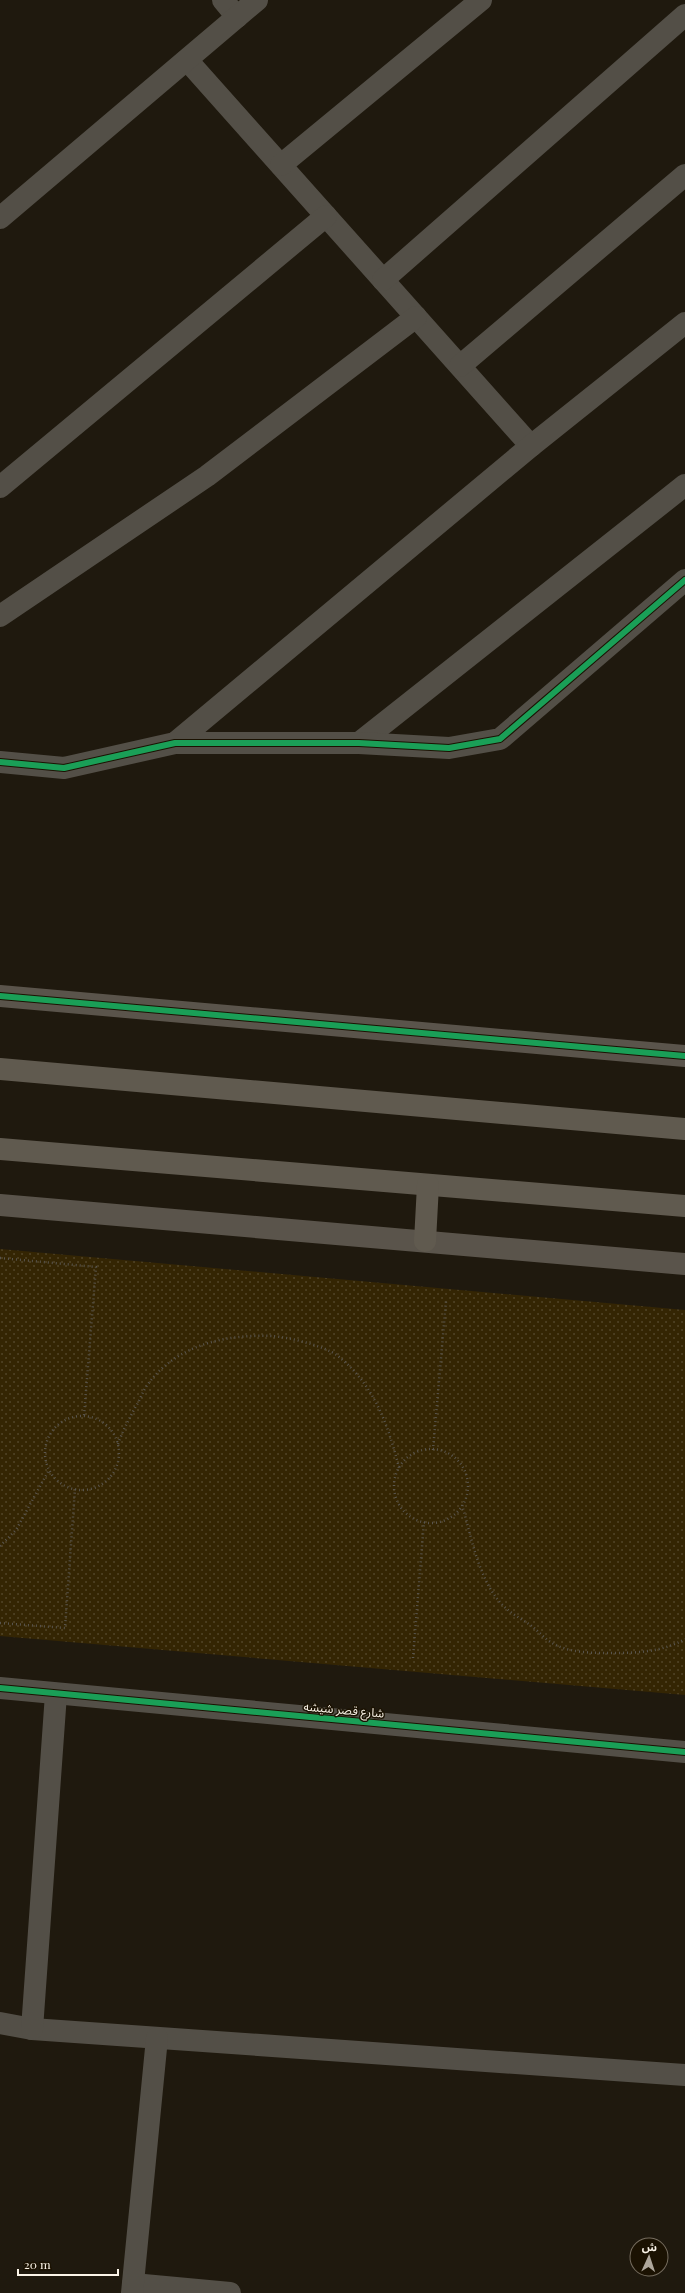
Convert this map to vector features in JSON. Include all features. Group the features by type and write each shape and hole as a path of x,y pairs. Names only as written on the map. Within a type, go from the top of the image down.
{"main road":[{"path":"0,1069 685,1129"},
{"path":"0,1149 685,1206"},
{"path":"424,1242 428,1185"}],"street":[{"path":"223,0 237,17"},
{"path":"0,218 257,0"},
{"path":"281,165 481,0"},
{"path":"383,280 685,15"},
{"path":"187,60 530,446"},
{"path":"460,366 685,175"},
{"path":"0,487 326,216"},
{"path":"0,616 207,476 416,317"},
{"path":"174,743 530,446 685,323"},
{"path":"359,743 685,485"},
{"path":"0,762 64,768 174,743 359,743 449,748 500,739 685,580"},
{"path":"0,996 685,1056"},
{"path":"0,1205 685,1264"},
{"name":"شارع قصر شيشه","path":"0,1688 685,1752"},
{"path":"32,2028 56,1694"},
{"path":"0,2023 32,2028 157,2038 685,2075"},
{"path":"157,2038 132,2289 230,2293"}],"path":[{"path":"0,1258 96,1267 84,1416"},
{"path":"433,1450 446,1301"},
{"path":"118,1444 124,1427 146,1386 177,1358 210,1340 261,1335 289,1337 337,1355 357,1374 374,1396 394,1445 399,1468"},
{"path":"84,1416 96,1419 106,1425 113,1433 118,1444 119,1455 116,1467 110,1476 100,1485 89,1489 75,1489 63,1484 49,1469 45,1453 47,1440 53,1429 73,1417 84,1416"},
{"path":"433,1450 444,1452 454,1458 462,1467 467,1477 467,1489 462,1505 449,1518 437,1522 424,1522 412,1518 402,1510 396,1499 394,1486 399,1468 411,1455 422,1451 433,1450"},
{"path":"0,1546 16,1530 49,1469"},
{"path":"0,1623 65,1628 75,1489"},
{"path":"462,1505 475,1554 482,1572 494,1592 507,1610 534,1627 552,1643 585,1653 643,1653 664,1648 685,1638"},
{"path":"413,1658 424,1522"}],"shaded area":[{"path":"0,1249 685,1310 685,1695 0,1636"}],"cycle path":[{"path":"0,762 64,768 175,743 359,743 449,748 500,739 685,580"},
{"path":"0,996 685,1056"},
{"path":"0,1688 685,1752"}]}
